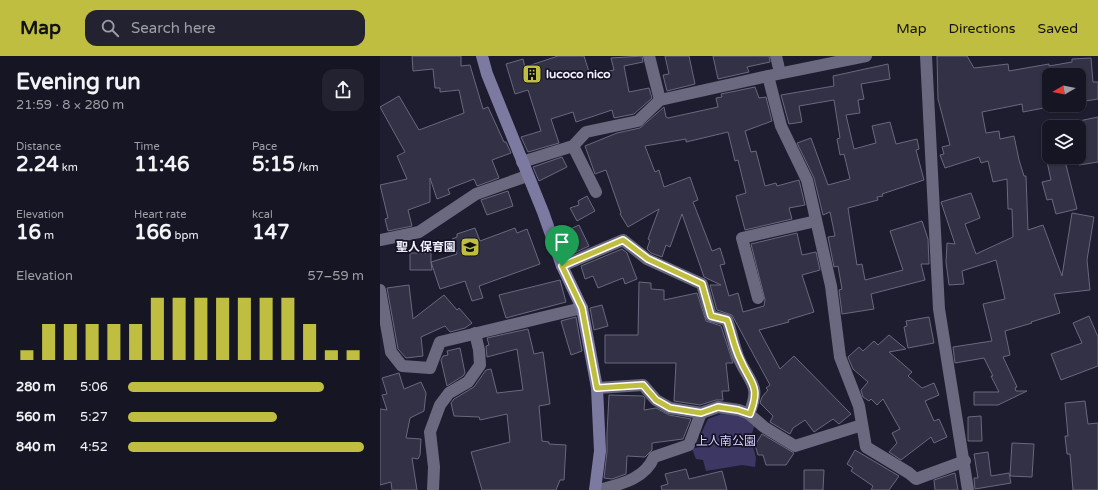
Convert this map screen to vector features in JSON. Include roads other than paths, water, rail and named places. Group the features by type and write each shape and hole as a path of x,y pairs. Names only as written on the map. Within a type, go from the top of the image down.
{"street":[{"path":"482,56 486,74 543,212 562,266 582,308 597,388 600,451 595,490"},
{"path":"649,56 660,100"},
{"path":"776,56 774,74 781,126 806,180 831,286 840,357 859,406 866,447 909,473 916,479 947,466 965,461"},
{"path":"522,162 573,146 586,132 638,121 660,100 774,74 866,56"},
{"path":"926,56 939,309 965,461 968,490"},
{"path":"573,146 596,192"},
{"path":"380,240 419,232 476,194 527,176"},
{"path":"758,298 742,238 816,221"},
{"path":"562,266 623,240 648,259 702,284 711,316 727,320 739,359 753,383 756,398 750,414"},
{"path":"380,290 391,352 402,366 430,368 440,342 582,308"},
{"path":"433,490 434,467 430,432 440,405 449,393 468,382 480,365 479,350 475,333"},
{"path":"597,388 643,385 656,400 670,408 701,413 718,407 738,410 750,414 764,428 795,446 862,424"},
{"path":"599,490 627,482 650,466 654,457 689,445 701,413"}],"place":[{"name":"lucoco nico","path":"532,74"},
{"name":"聖人保育園","path":"470,247"}],"park label":[{"name":"上人南公園","path":"726,441"}]}
